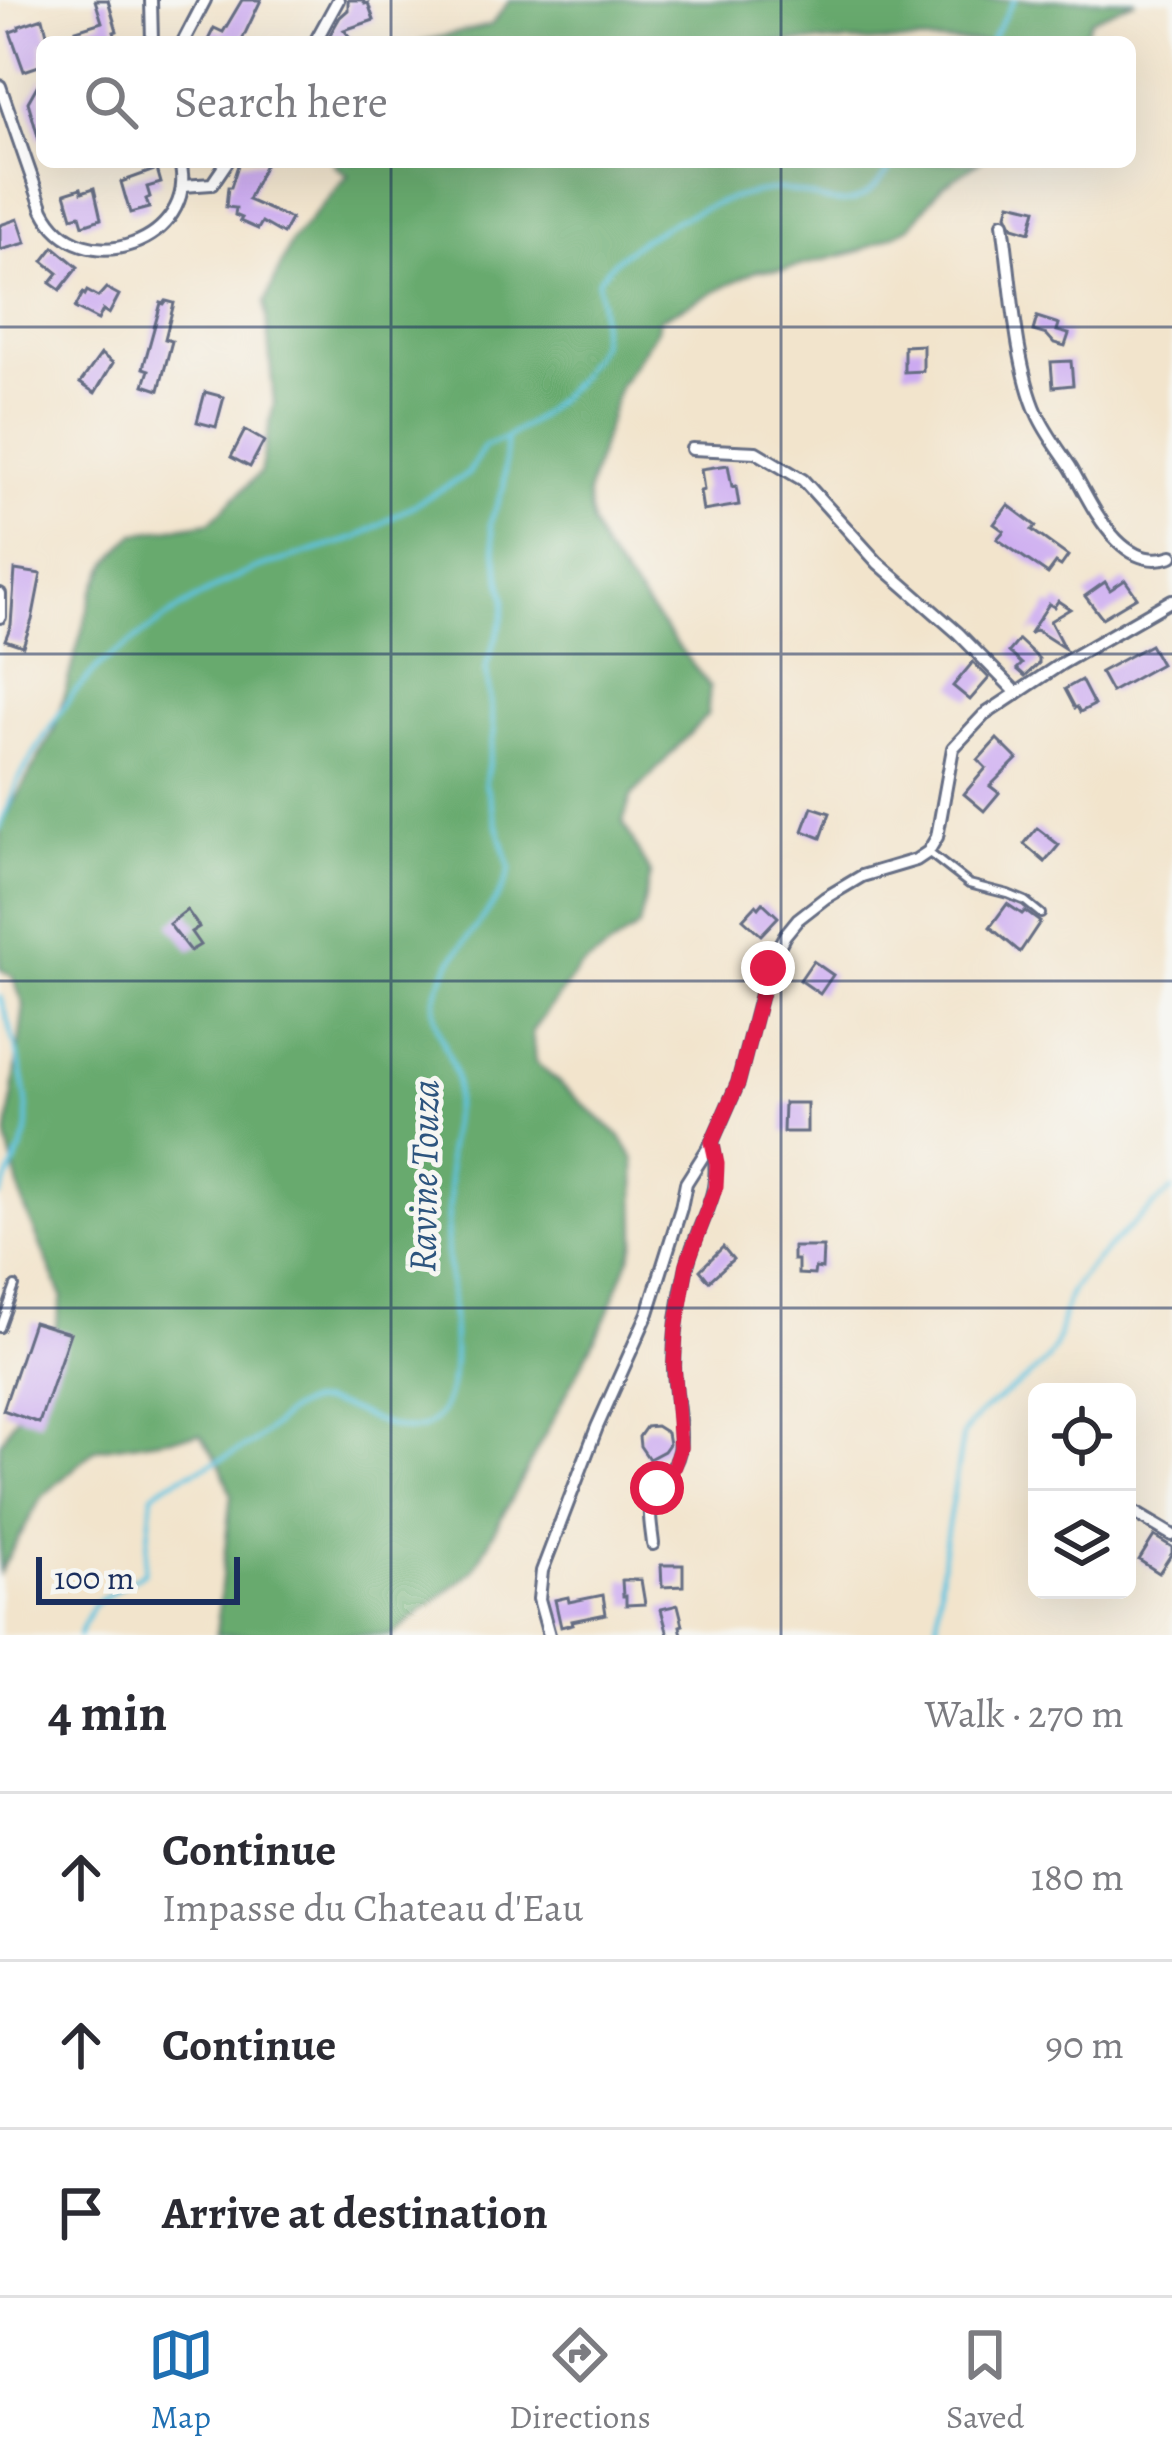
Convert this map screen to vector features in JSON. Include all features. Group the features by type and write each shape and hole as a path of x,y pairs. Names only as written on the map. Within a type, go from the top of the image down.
{"street":[{"path":"151,0 152,36"},
{"path":"186,36 205,0"},
{"path":"319,36 338,0"},
{"path":"0,86 43,210 50,225 72,242 102,249 141,242 170,215 183,186 181,168"},
{"path":"183,186 212,184 223,168"},
{"path":"1004,224 1022,356 1036,413 1112,536 1135,554 1159,560 1172,556"},
{"path":"692,449 756,452 803,479 878,563 1017,693"},
{"path":"0,594 0,617"},
{"path":"549,1635 539,1599 542,1570 648,1312 686,1183 712,1142 738,1083 768,968 785,935 825,898 862,876 928,852 937,837 952,748 984,715 1060,664 1172,600"},
{"path":"653,1544 650,1504 673,1469 680,1448 676,1329 687,1264 716,1186 712,1142"},
{"path":"1136,1514 1172,1534"}],"lane":[{"path":"928,852 969,884 1008,893 1041,914"},
{"path":"0,1328 15,1286"}],"green space":[{"path":"510,0 1136,0 1091,20 1084,36 444,36 491,25"},
{"path":"338,168 970,168 941,187 910,227 860,251 783,270 758,270 659,319 619,387 587,494 592,524 604,551 710,687 707,715 631,797 623,822 650,874 639,927 579,969 532,1031 535,1062 620,1136 635,1160 636,1241 606,1318 474,1570 392,1635 216,1635 231,1494 219,1462 200,1434 96,1449 41,1498 0,1572 0,1443 47,1366 62,1297 24,1206 7,1139 24,1005 12,976 0,969 0,826 54,731 93,591 109,562 134,534 210,522 260,473 274,403 265,303 291,242 348,175"}],"building":[{"path":"95,0 108,0 115,36 78,36 76,30 102,22"},
{"path":"242,0 261,0 244,36 210,36 214,28 223,32"},
{"path":"348,0 363,0 374,20 344,30 349,36 329,36 340,17 348,10"},
{"path":"43,18 48,36 36,36 36,67 24,71 10,32"},
{"path":"36,88 36,130 28,102"},
{"path":"237,168 263,168 248,200 291,219 283,234 262,222 258,229 240,221 236,208 226,207"},
{"path":"157,169 161,183 147,187 149,208 130,213 121,182"},
{"path":"81,188 82,192 94,188 101,219 83,225 80,215 72,217 65,193"},
{"path":"1010,203 1036,209 1030,232 1013,227 1007,214"},
{"path":"18,219 26,243 0,250 0,225"},
{"path":"54,247 78,267 60,290 50,283 58,273 43,261"},
{"path":"106,288 119,295 109,314 103,310 98,320 75,308 83,293 98,297"},
{"path":"161,303 174,303 165,339 172,341 159,390 144,385 149,370 143,368"},
{"path":"1037,317 1059,324 1057,331 1069,334 1065,346 1033,331"},
{"path":"923,345 923,371 904,372 904,346"},
{"path":"101,354 113,363 95,393 80,383"},
{"path":"1071,361 1073,385 1053,387 1051,362"},
{"path":"205,392 224,397 216,427 197,422"},
{"path":"245,430 264,441 250,467 231,457"},
{"path":"728,465 739,505 703,511 701,469"},
{"path":"1008,505 1068,556 1061,566 1056,563 1048,574 997,539 1004,531 994,524"},
{"path":"15,570 41,574 23,646 5,640 11,625"},
{"path":"1125,580 1137,597 1102,618 1085,596 1105,582 1110,590"},
{"path":"1058,601 1070,609 1050,621 1064,648 1036,630 1029,634 1049,604 1054,607"},
{"path":"1019,640 1039,659 1025,676 1017,669 1022,664 1009,652"},
{"path":"1150,645 1161,664 1111,692 1100,672"},
{"path":"973,662 989,678 970,700 953,686"},
{"path":"1081,680 1094,705 1080,712 1065,689"},
{"path":"997,739 1017,759 990,786 999,793 984,811 964,794 986,768 978,760"},
{"path":"812,807 830,813 821,838 803,831"},
{"path":"1037,828 1059,845 1045,862 1024,844"},
{"path":"763,903 778,917 761,935 743,919"},
{"path":"1007,904 1040,922 1020,952 990,927"},
{"path":"187,910 199,927 191,932 200,945 190,951 169,924"},
{"path":"813,961 833,975 820,994 800,980"},
{"path":"784,1103 807,1103 807,1132 783,1132"},
{"path":"723,1247 733,1259 709,1281 700,1270"},
{"path":"793,1247 823,1247 822,1269 815,1268 814,1275 798,1274"},
{"path":"33,1322 70,1333 39,1423 3,1410"},
{"path":"656,1426 667,1433 669,1444 649,1459 639,1437 646,1427"},
{"path":"1154,1536 1172,1547 1159,1573 1139,1560"},
{"path":"661,1565 683,1565 683,1586 662,1587"},
{"path":"622,1580 641,1580 645,1604 626,1605"},
{"path":"603,1595 606,1614 561,1627 555,1600"},
{"path":"678,1605 682,1635 668,1635 661,1609"}],"waterway":[{"name":"Ravine Touza","path":"993,36 1014,0"},
{"path":"0,829 17,782 46,734 71,696 102,663 222,584 356,538 468,474 484,447 538,417 575,382 600,344 598,281 631,248 707,207 758,192 780,190 853,201 891,168"},
{"name":"Ravine Touza","path":"79,1635 93,1605 144,1572 153,1494 165,1485 251,1444 300,1405 330,1403 388,1425 416,1429 441,1412 449,1392 454,1340 447,1242 448,1149 457,1086 437,1025 435,1003 444,975 497,898 510,868 485,783 494,731 486,667 505,599 490,523 504,486 506,438"},
{"path":"0,997 20,1066 28,1121 24,1143 0,1196"},
{"path":"936,1635 943,1554 963,1435 981,1413 1047,1360 1068,1298 1080,1278 1172,1190"}],"route":[{"path":"657,1488 673,1469 680,1448 676,1329 687,1264 716,1186 712,1142 738,1083 768,968"}]}
